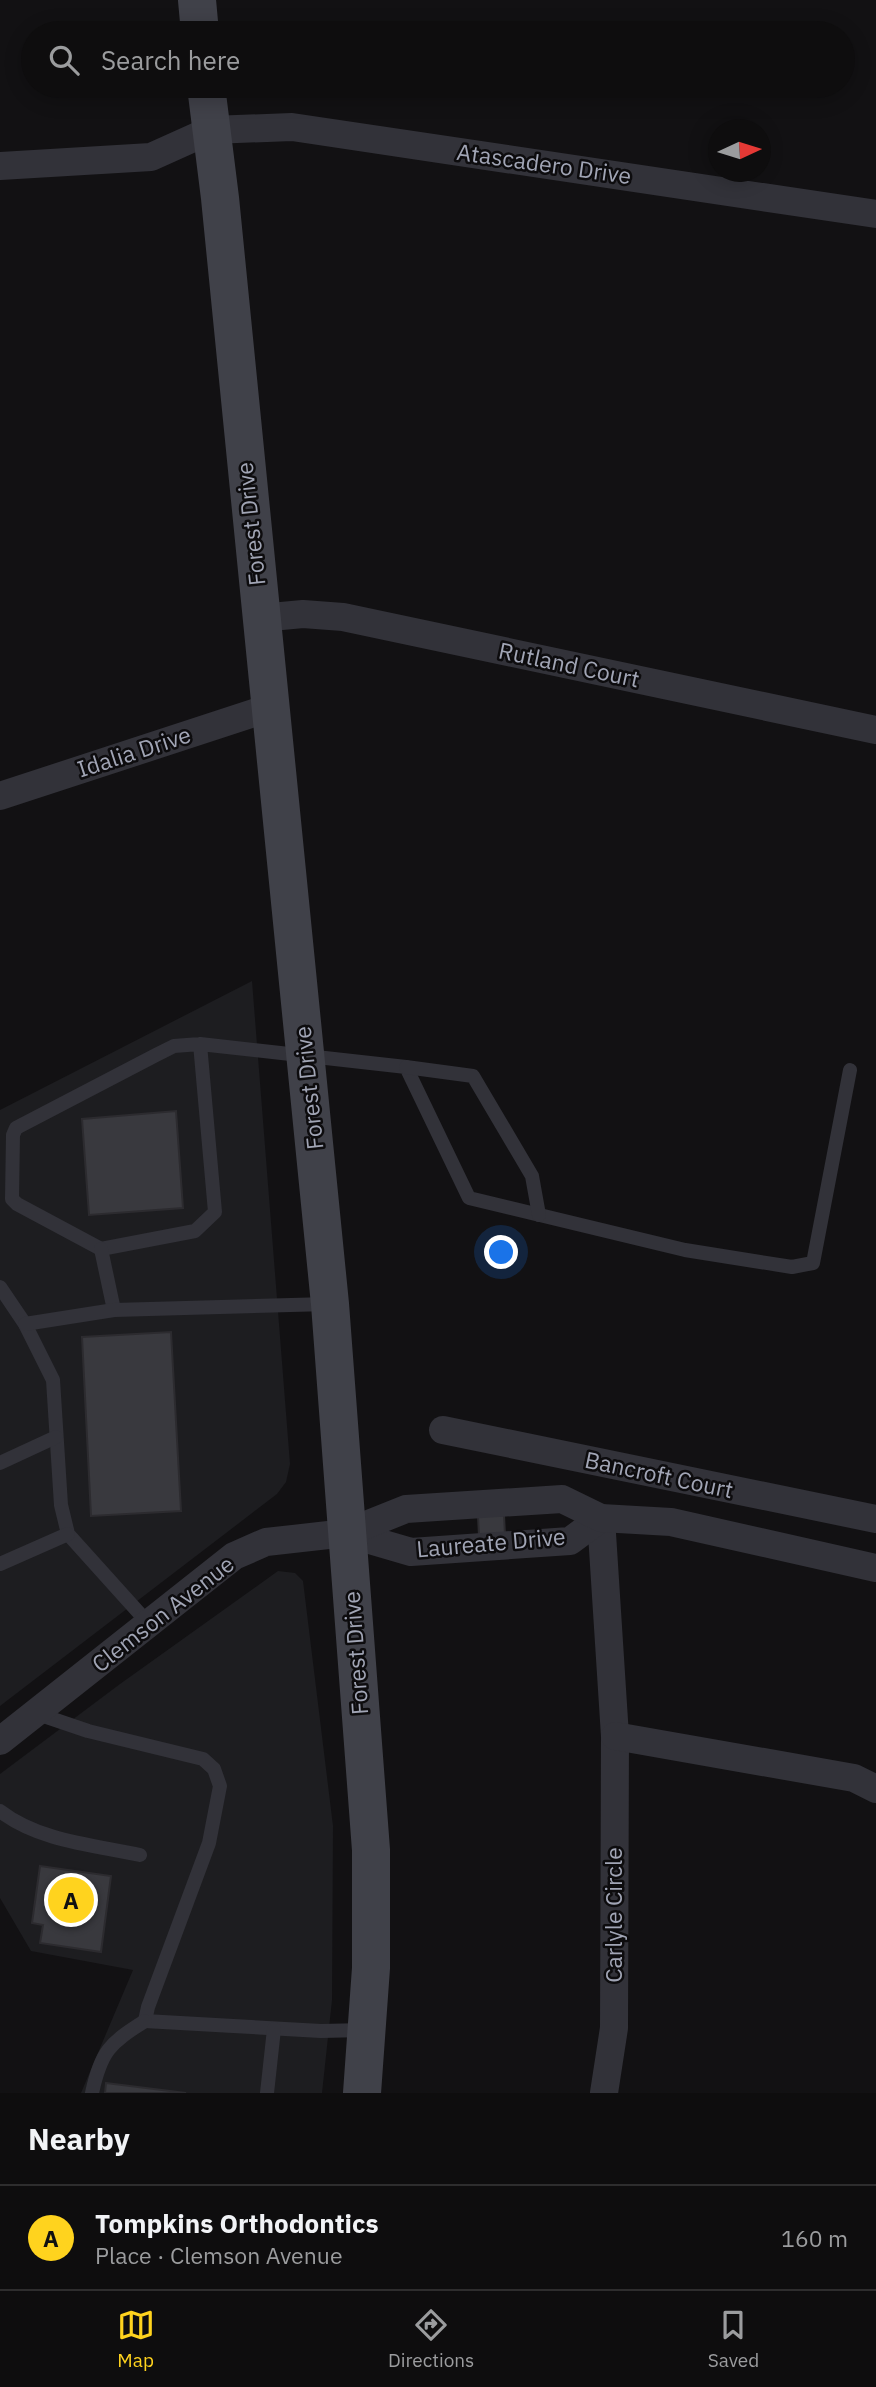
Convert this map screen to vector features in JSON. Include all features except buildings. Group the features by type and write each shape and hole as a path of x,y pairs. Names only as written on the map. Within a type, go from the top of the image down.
{"main road":[{"path":"197,0 200,21"},
{"name":"Forest Drive","path":"207,98 330,1304 371,1850 371,1968 362,2093"}],"street":[{"name":"Atascadero Drive","path":"211,131 292,127 876,214"},
{"path":"0,166 151,157 211,131"},
{"name":"Rutland Court","path":"260,618 303,614 343,617 876,730"},
{"name":"Idalia Drive","path":"0,796 269,708"},
{"name":"Bancroft Court","path":"443,1430 876,1519"},
{"name":"Laureate Drive","path":"346,1533 406,1509 562,1499 601,1518 671,1522 876,1568"},
{"name":"Laureate Drive","path":"346,1533 411,1552 569,1541 601,1518"},
{"name":"Carlyle Circle","path":"601,1518 615,1737 614,2028 604,2093"},
{"name":"Clemson Avenue","path":"0,1741 234,1556 266,1542 346,1533"},
{"path":"615,1737 854,1778 876,1789"}],"lane":[{"path":"200,1044 215,1212 195,1231 101,1249 12,1199 13,1132 16,1128 174,1046 200,1044 473,1076 532,1176 539,1215"},
{"path":"406,1067 469,1198 685,1250 792,1267 813,1263 850,1070"},
{"path":"101,1249 114,1310"},
{"path":"0,1287 25,1324 53,1380 61,1505 68,1534 149,1625"},
{"path":"25,1324 114,1310 330,1304"},
{"path":"0,1463 56,1437"},
{"path":"0,1564 68,1534"},
{"path":"35,1713 88,1731 203,1759 214,1769 220,1786 209,1843 145,2021"},
{"path":"0,1811 38,1833 140,1855"},
{"path":"92,2093 97,2069 114,2041 145,2021 321,2031 367,2030"},
{"path":"267,2093 274,2029"}],"shaded area":[{"path":"252,981 290,1464 286,1482 277,1494 0,1706 0,1110"},
{"path":"278,1571 295,1573 303,1581 333,1826 332,2000 322,2093 81,2093 133,1970 31,1951 0,1898 0,1774"}],"place":[{"name":"Tompkins Orthodontics","path":"71,1900"}]}
